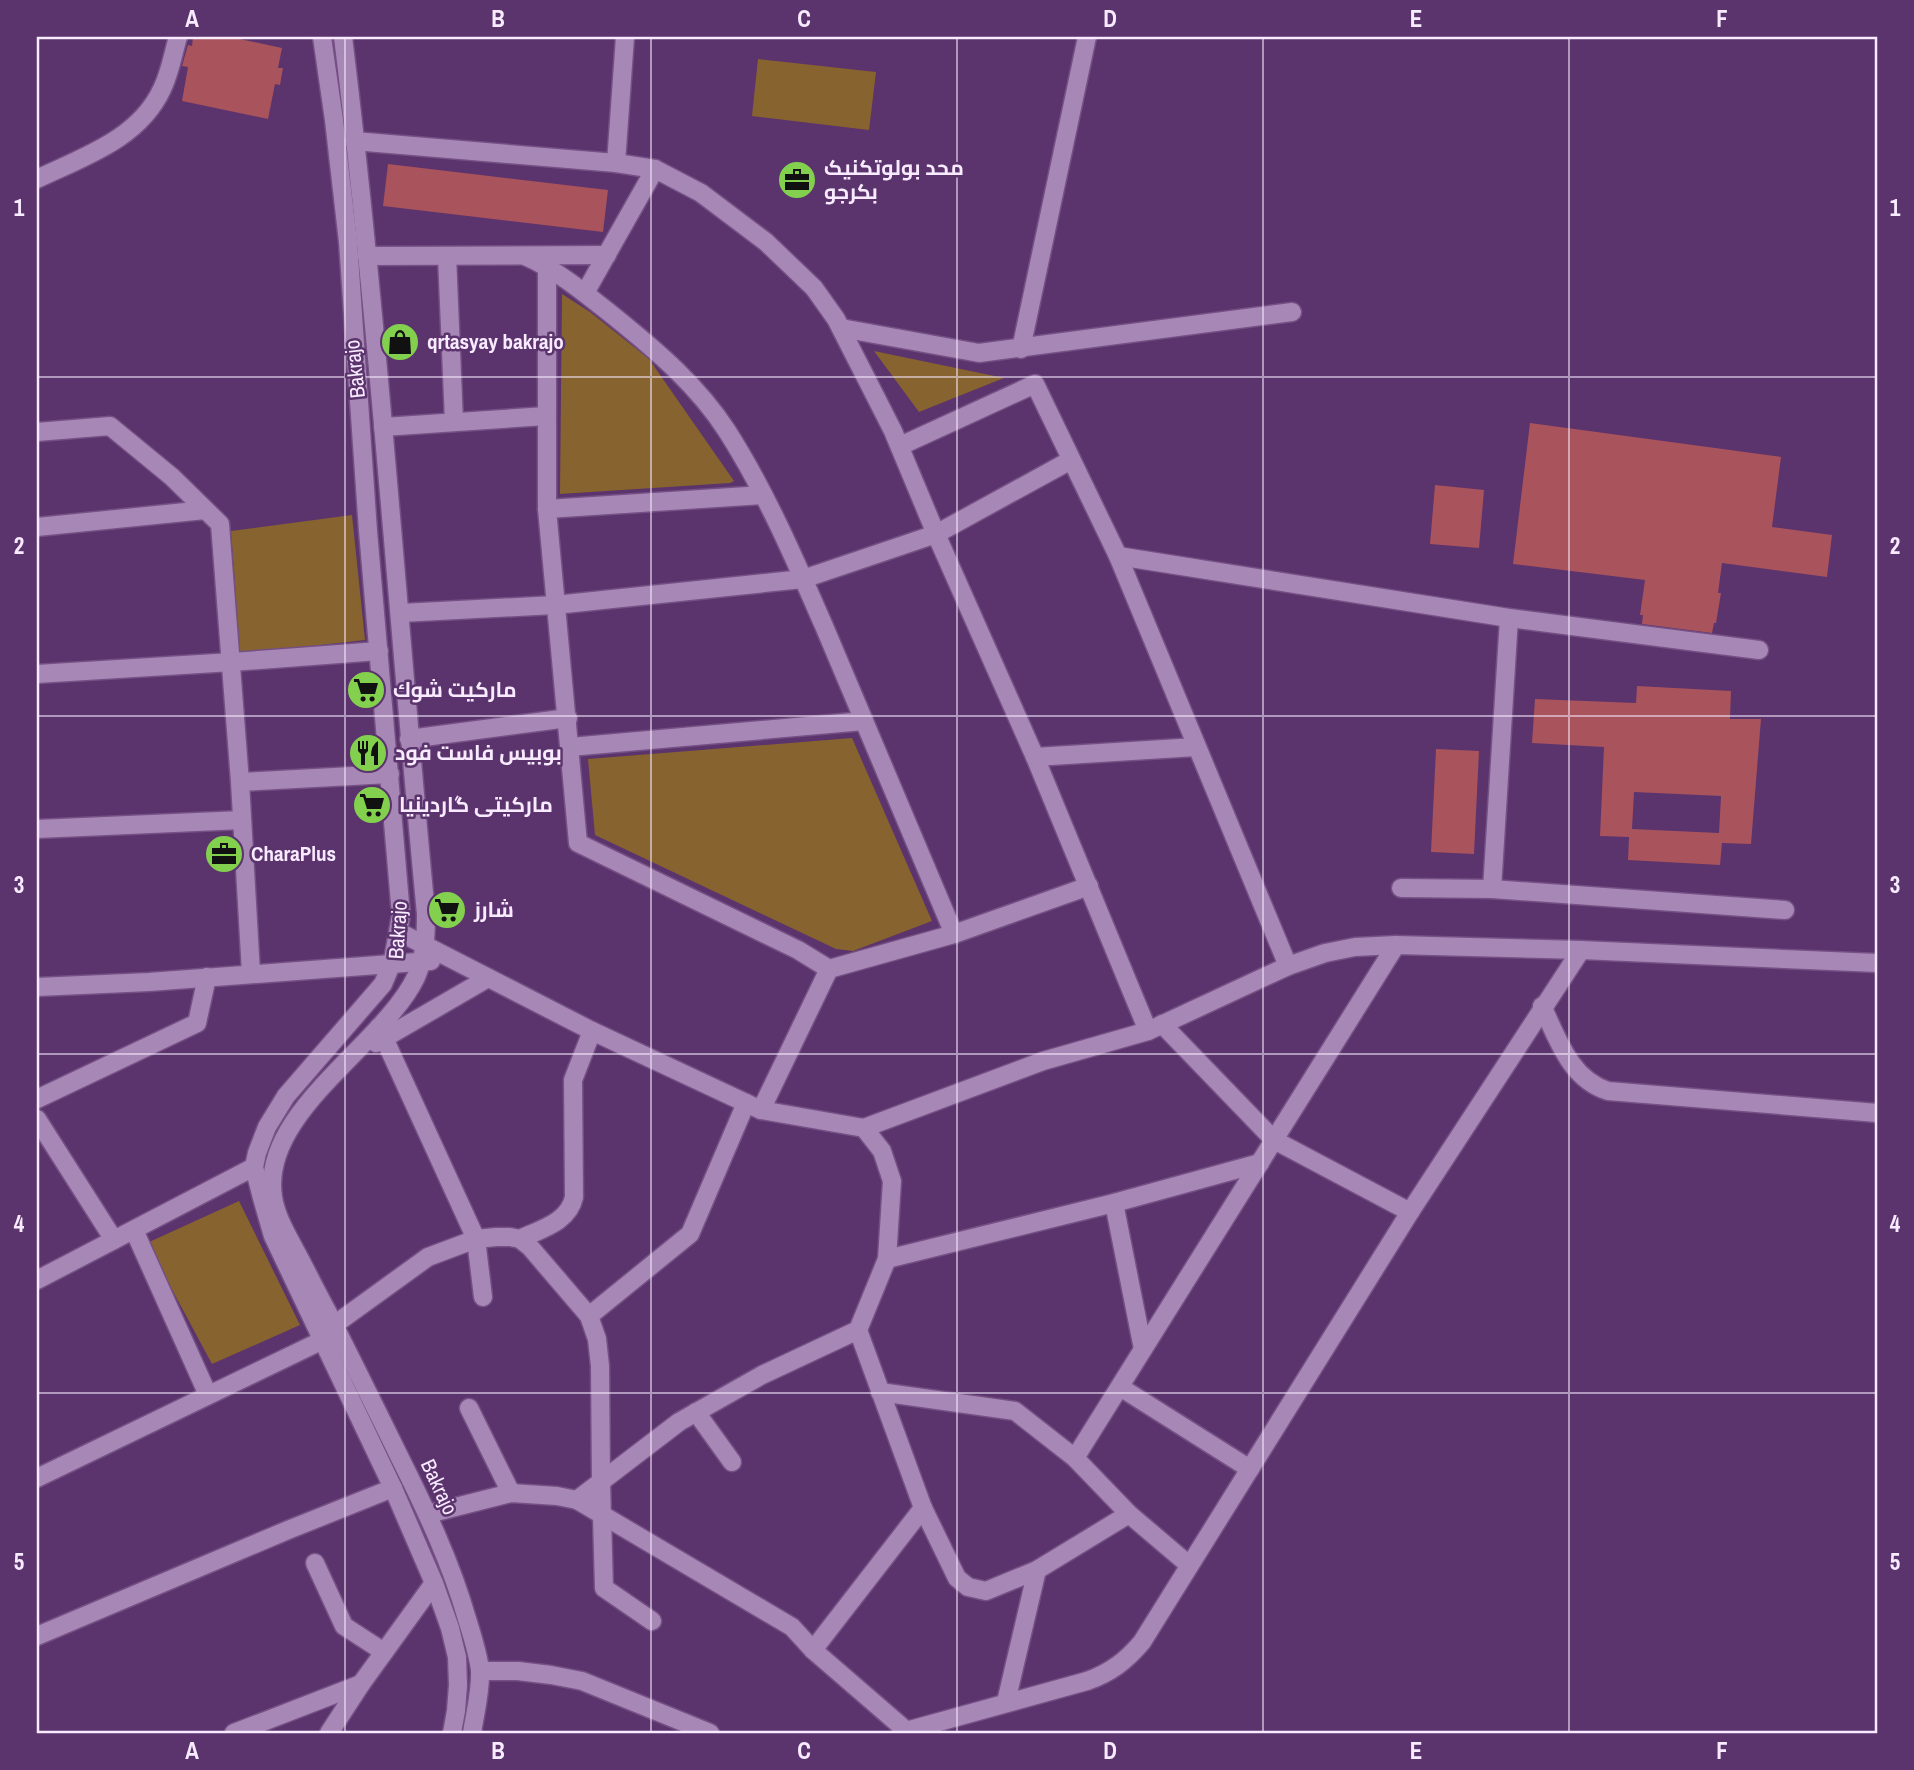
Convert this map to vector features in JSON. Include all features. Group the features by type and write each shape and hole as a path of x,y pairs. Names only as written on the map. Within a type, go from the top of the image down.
{"street":[{"path":"37,179 110,144 141,120 163,88 178,37"},
{"name":"Bakrajo","path":"322,37 348,242 367,517 401,915 392,964 383,984 286,1096 261,1140 254,1167 273,1236 393,1488 434,1583 450,1628 457,1657 458,1685 452,1733"},
{"name":"Bakrajo","path":"343,37 401,614 409,739 426,914 422,954 409,990 382,1033 351,1057 310,1098 276,1156 272,1176 273,1196 279,1220 428,1514 456,1582 480,1671 472,1733"},
{"path":"616,163 625,37"},
{"path":"1021,349 1087,37"},
{"path":"354,141 616,163 655,169 701,193 766,242 814,288 841,328 900,446 1089,886 1155,1028 1274,1140 1410,1212"},
{"path":"585,293 655,169"},
{"path":"367,256 607,255"},
{"path":"447,256 454,422"},
{"path":"525,256 547,266 585,293 657,351 680,372 726,430 763,495 803,579 954,934"},
{"path":"547,266 547,509 578,843 798,950 829,969"},
{"path":"841,328 979,354 1292,312"},
{"path":"900,446 1035,384 1118,556 1288,966"},
{"path":"383,427 546,415"},
{"path":"37,432 110,426 172,477 220,524 232,662 251,974"},
{"path":"401,614 555,605 803,579 936,534 1071,460"},
{"path":"547,509 763,495"},
{"path":"37,527 205,510"},
{"path":"1118,556 1509,618 1759,650"},
{"path":"1492,889 1509,618"},
{"path":"37,674 379,651"},
{"path":"409,739 568,718"},
{"path":"570,747 864,721"},
{"path":"1035,757 1196,747"},
{"path":"240,782 390,774"},
{"path":"37,828 242,820"},
{"path":"589,1316 691,1234 753,1106 829,969 954,934 1089,886"},
{"path":"1401,888 1492,889 1785,910"},
{"path":"399,932 422,954"},
{"path":"1075,1458 1396,945"},
{"path":"37,987 392,964 422,954 452,960 592,1031 753,1106 864,1128 1044,1061 1155,1028 1288,966 1325,953 1354,947 1396,945 1581,950 1877,963"},
{"path":"428,1514 511,1493 577,1500 792,1628 813,1650 908,1732 937,1729 1006,1702 1104,1675 1129,1657 1142,1642 1410,1212 1581,950"},
{"path":"37,1099 197,1023 206,977"},
{"path":"483,1297 476,1239 382,1033 488,978"},
{"path":"1542,1006 1574,1068 1584,1080 1597,1088 1877,1113"},
{"path":"520,1239 564,1217 572,1204 573,1080 592,1031"},
{"path":"38,1123 114,1240"},
{"path":"864,1128 882,1151 892,1181 887,1258 858,1330 923,1508 957,1578 968,1587 986,1591 1037,1570 1129,1514"},
{"path":"887,1258 1114,1203 1260,1163"},
{"path":"37,1280 254,1167"},
{"path":"1114,1203 1143,1349"},
{"path":"134,1230 208,1395"},
{"path":"334,1325 428,1257 476,1239 520,1239 530,1247 589,1316 597,1339 600,1353 604,1588 652,1621"},
{"path":"577,1500 679,1422 762,1375 858,1330"},
{"path":"37,1478 323,1340"},
{"path":"1120,1387 1250,1469"},
{"path":"880,1392 1015,1411 1075,1458 1129,1514 1189,1565"},
{"path":"469,1408 511,1493"},
{"path":"696,1412 732,1462"},
{"path":"37,1636 393,1488"},
{"path":"813,1650 923,1508"},
{"path":"315,1563 344,1626 384,1652"},
{"path":"1006,1702 1037,1570"},
{"path":"329,1733 434,1583"},
{"path":"480,1671 529,1672 582,1681 707,1732"},
{"path":"234,1733 361,1684"}],"shaded area":[{"path":"758,59 876,72 869,130 752,116"},
{"path":"562,294 590,312 649,359 734,481 560,494"},
{"path":"874,351 1004,378 919,412"},
{"path":"352,515 365,640 240,654 231,531"},
{"path":"852,738 932,921 853,951 836,949 595,835 588,759"},
{"path":"239,1201 300,1325 212,1364 147,1243"}],"building":[{"path":"193,37 230,37 282,48 278,68 283,68 280,85 275,84 268,119 182,101 188,67 182,66 188,45 192,46"},
{"path":"388,164 608,190 603,232 383,206"},
{"path":"1530,423 1781,457 1772,527 1832,535 1827,577 1722,563 1718,593 1721,593 1712,633 1642,624 1643,615 1640,615 1645,580 1513,564"},
{"path":"1435,485 1484,490 1479,548 1430,544"},
{"path":"1637,686 1731,691 1730,719 1761,719 1751,844 1722,843 1720,865 1628,860 1629,837 1600,836 1604,747 1532,743 1535,699 1636,703","holes":["1634,792 1721,796 1719,833 1632,829"]},
{"path":"1436,749 1479,751 1474,854 1431,852"}],"place":[{"name":"محد بولوتکنیک بکرجو","path":"797,180"},
{"name":"qrtasyay bakrajo","path":"400,342"},
{"name":"ماركيت شوك","path":"366,690"},
{"name":"بوبيس فاست فود","path":"368,753"},
{"name":"مارکیتی گاردینیا","path":"372,805"},
{"name":"CharaPlus","path":"224,854"},
{"name":"شارز","path":"447,910"}]}
